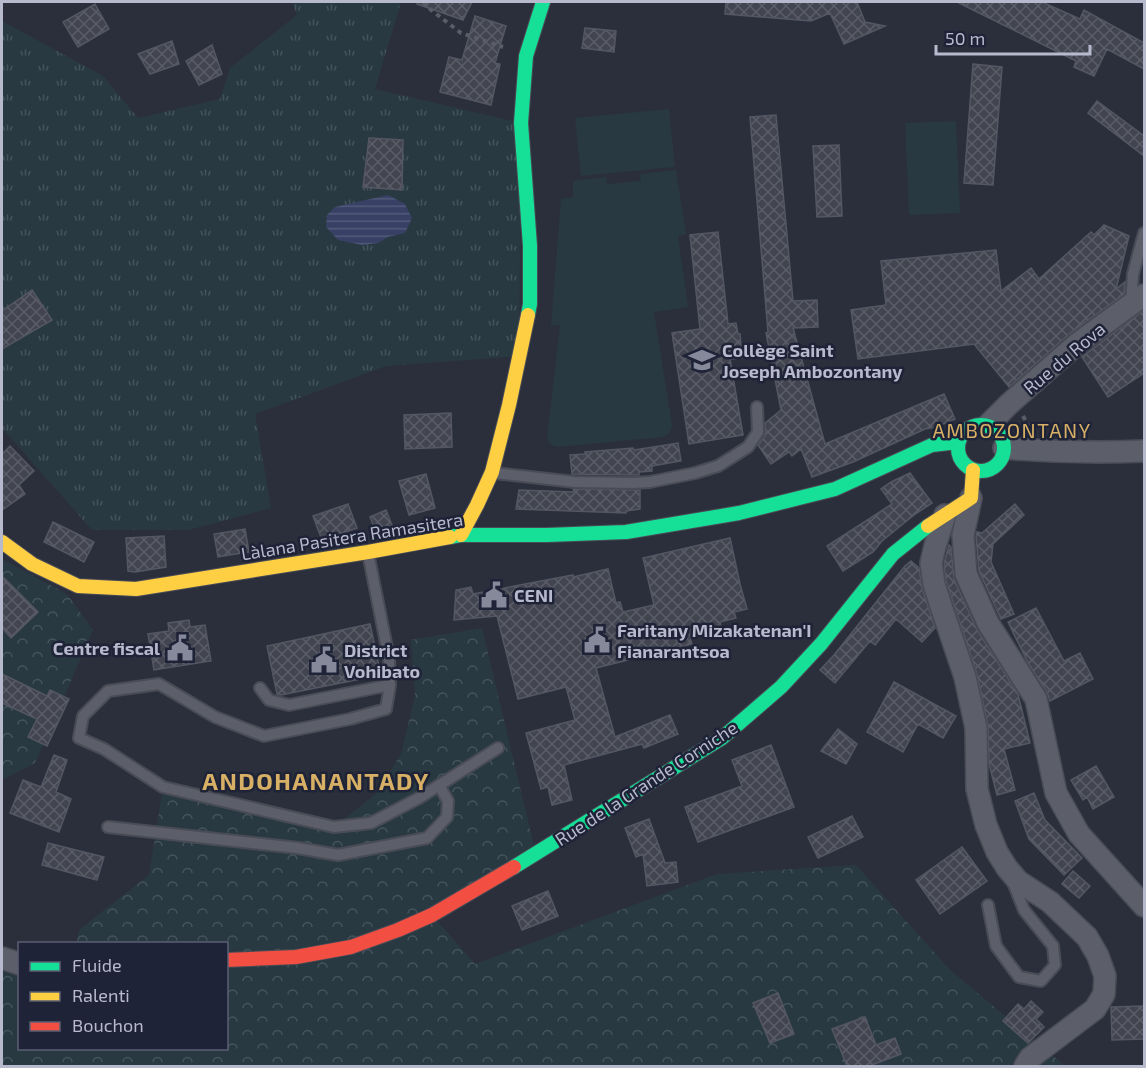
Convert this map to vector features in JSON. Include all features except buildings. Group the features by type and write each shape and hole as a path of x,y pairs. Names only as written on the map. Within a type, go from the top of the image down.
{"street":[{"path":"461,535 492,472 530,304 530,246 521,123 526,56 543,2"},
{"name":"Rue du Rova","path":"987,426 1077,344 1137,300"},
{"path":"978,425 987,426 1001,436 1004,448 1002,459 994,467 984,472 973,470 962,462 957,449 958,442 969,428 978,425"},
{"name":"Làlana Pasitera Ramasitera","path":"2,543 32,564 78,586 136,590 461,535 626,532 738,513 835,489 924,448 958,442"},
{"path":"1004,448 1106,452 1144,451"},
{"path":"973,470 971,498 963,535 966,574 988,623 1036,699 1056,793 1079,834 1144,906"},
{"name":"Rue de la Grande Corniche","path":"228,960 296,957 351,947 432,915 555,842 722,738 781,687 822,644 893,554 925,528 971,498"},
{"path":"945,515 931,563 941,606 966,676 976,728 977,789 986,825 1007,868 1018,881 1050,902 1087,937 1106,976 1104,994 1095,1009 1030,1058 1025,1066"},
{"path":"2,958 18,963"}],"lane":[{"path":"1137,300 1133,273 1144,233"},
{"path":"492,472 575,482 633,483 695,473 718,466 748,447 758,432 756,407"},
{"path":"368,552 388,658 390,685 386,709 351,719 264,736 216,717 159,684 108,691 83,716 79,738 104,748 163,787 334,827 371,823 419,798 498,748"},
{"path":"260,688 269,700 289,705 390,685"},
{"path":"108,827 298,848 338,855 427,838 447,817 448,801 439,785"},
{"path":"988,905 996,946 1019,977 1041,981 1055,965 1053,946 1024,910 1007,868"}],"path":[{"path":"423,2 461,33 526,56"},
{"path":"1023,416 1031,430"}],"green space":[{"path":"292,2 401,2 375,89 521,123 519,356 386,366 255,414 271,508 188,530 92,530 2,428 2,21 103,76 138,118 220,99 230,68 297,15"},
{"path":"669,109 675,167 581,176 575,118"},
{"path":"956,121 960,213 909,215 905,123"},
{"path":"676,170 686,234 678,236 688,307 654,312 672,425 670,431 662,437 557,447 549,442 547,437 560,325 551,326 561,199 573,197 573,181 606,177 607,184 641,181 640,174"},
{"path":"2,559 67,594 93,630 35,763 2,780"},
{"path":"482,628 536,854 432,915 475,964 717,874 856,865 950,970 1065,1066 2,1066 2,958 18,964 18,1050 228,1050 228,942 76,942 80,929 149,875 163,787 334,827 377,793 401,754 415,696 411,640"}],"water":[{"path":"388,195 405,204 412,218 405,233 388,237 378,243 362,245 338,240 326,227 327,215 335,207"}],"traffic: fast":[{"path":"528,315 530,246 521,123 526,56 543,2"},
{"path":"981,425 997,432 1004,448 997,464 981,471 965,464 958,448 965,432 981,425"},
{"path":"450,537 626,532 739,513 835,489 932,445 958,442"},
{"path":"514,867 722,738 781,687 821,644 893,554 928,526"}],"traffic: slow":[{"path":"461,535 492,472 528,315"},
{"path":"928,526 971,498 973,470"},
{"path":"2,542 32,564 78,586 136,589 450,537"}],"traffic: jam":[{"path":"228,960 296,957 351,947 432,915 514,867"}],"place":[{"name":"Collège Saint Joseph Ambozontany","path":"702,360"},
{"name":"CENI","path":"494,595"},
{"name":"Faritany Mizakatenan'I Fianarantsoa","path":"597,640"},
{"name":"Centre fiscal","path":"180,648"},
{"name":"District Vohibato","path":"324,660"}],"district":[{"name":"AMBOZONTANY","path":"1012,430"},
{"name":"ANDOHANANTADY","path":"316,780"}]}
